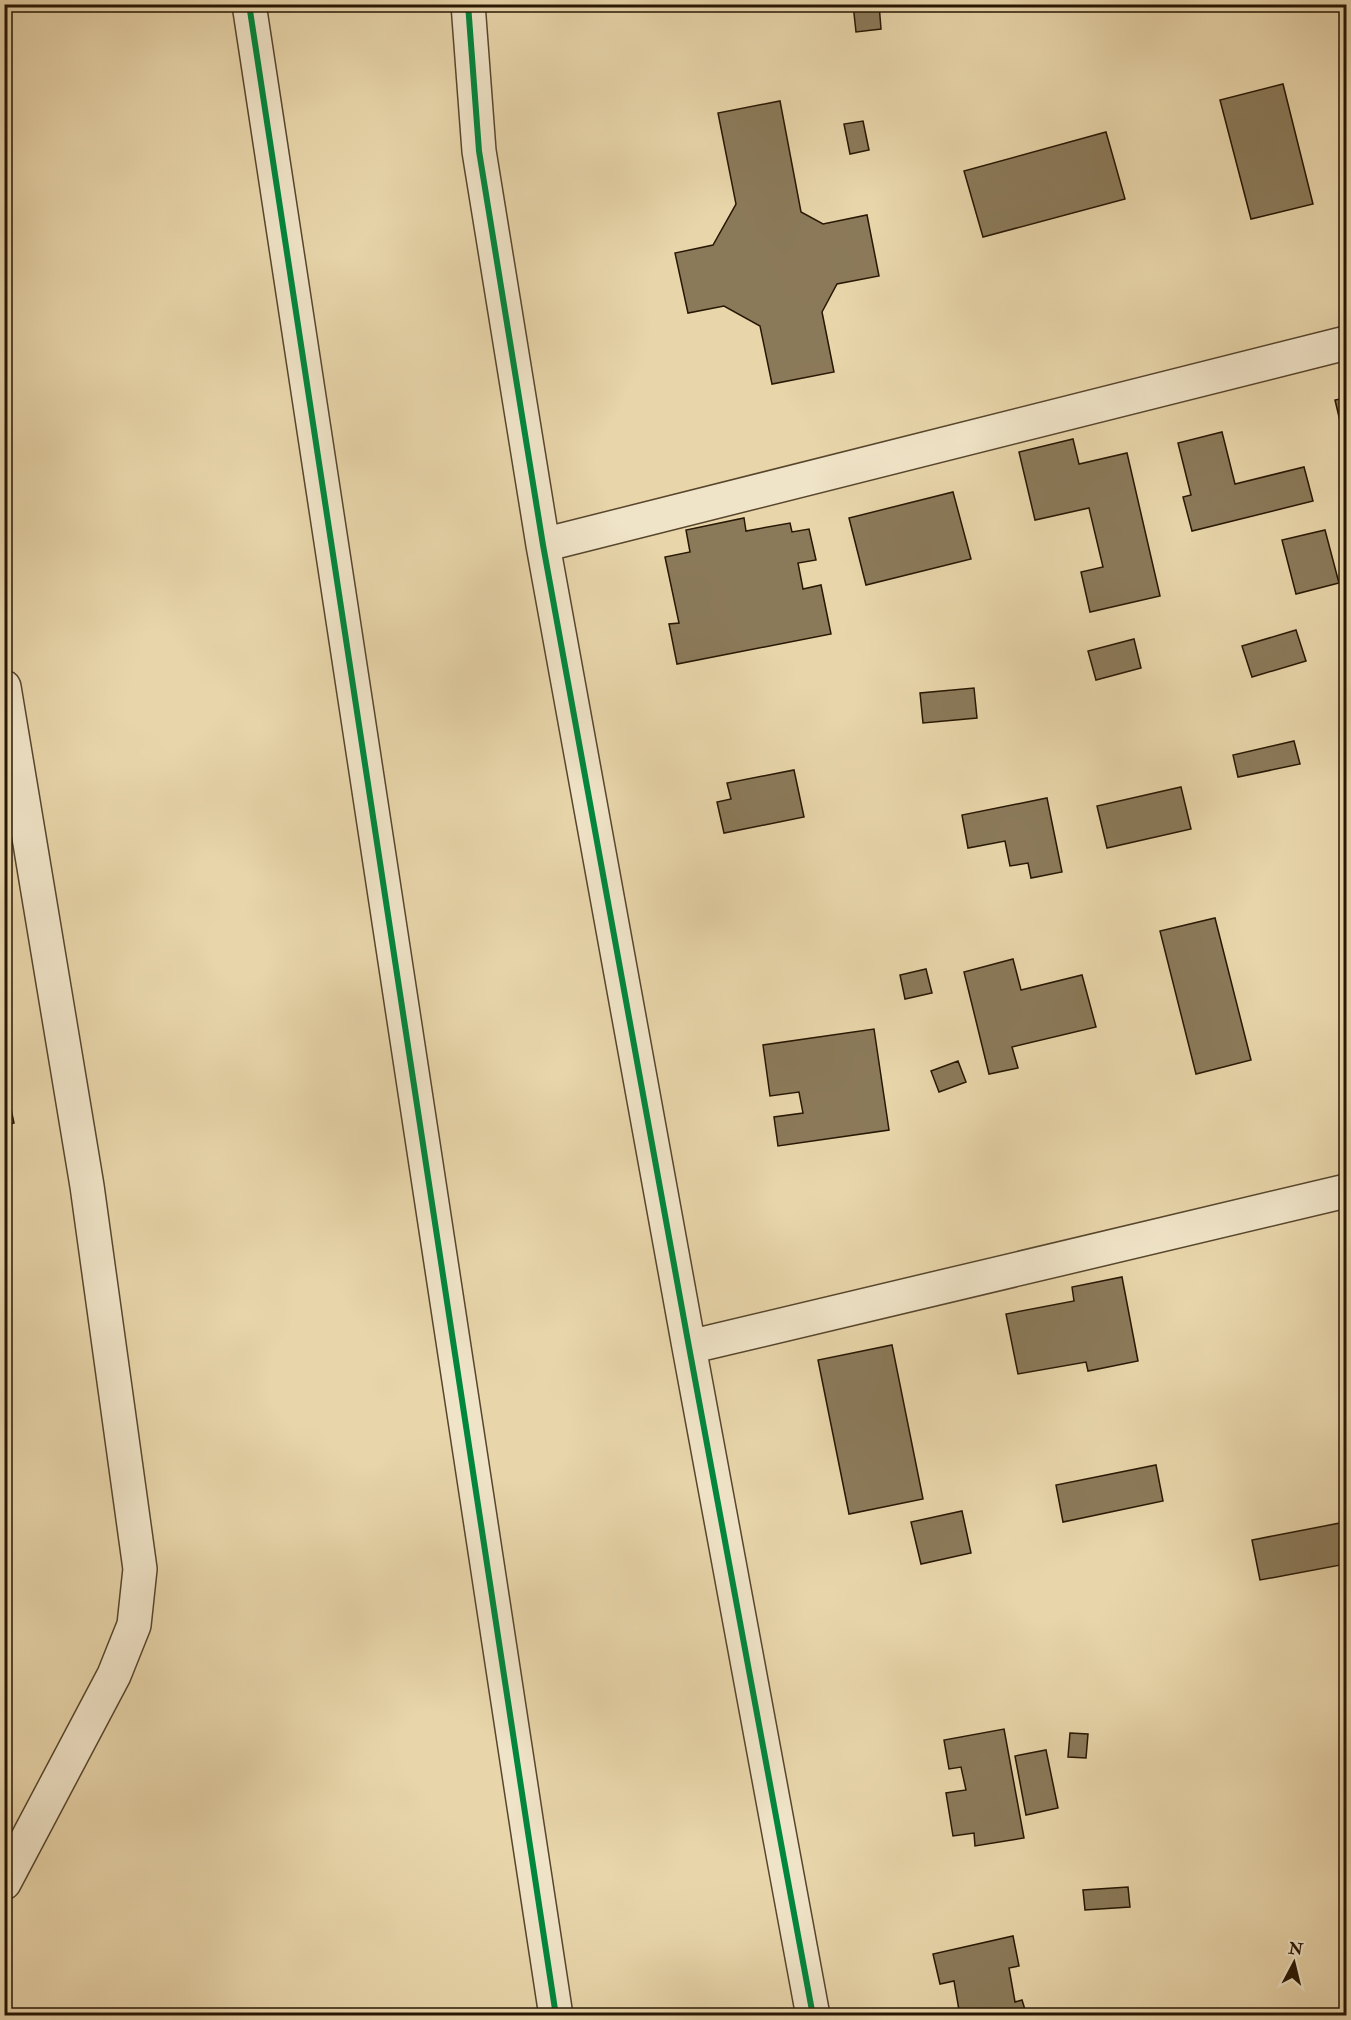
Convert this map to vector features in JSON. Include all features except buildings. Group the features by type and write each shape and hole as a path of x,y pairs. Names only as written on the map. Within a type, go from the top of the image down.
{"street":[{"path":"249,4 556,2016"},
{"path":"468,4 478,151 543,545 813,2016"},
{"path":"543,545 1347,343"},
{"path":"4,687 87,1186 140,1569 134,1625 114,1675 4,1882"},
{"path":"689,1347 1347,1191"}],"cycle path":[{"path":"249,4 556,2016"},
{"path":"468,4 479,151 543,545 813,2016"}]}
